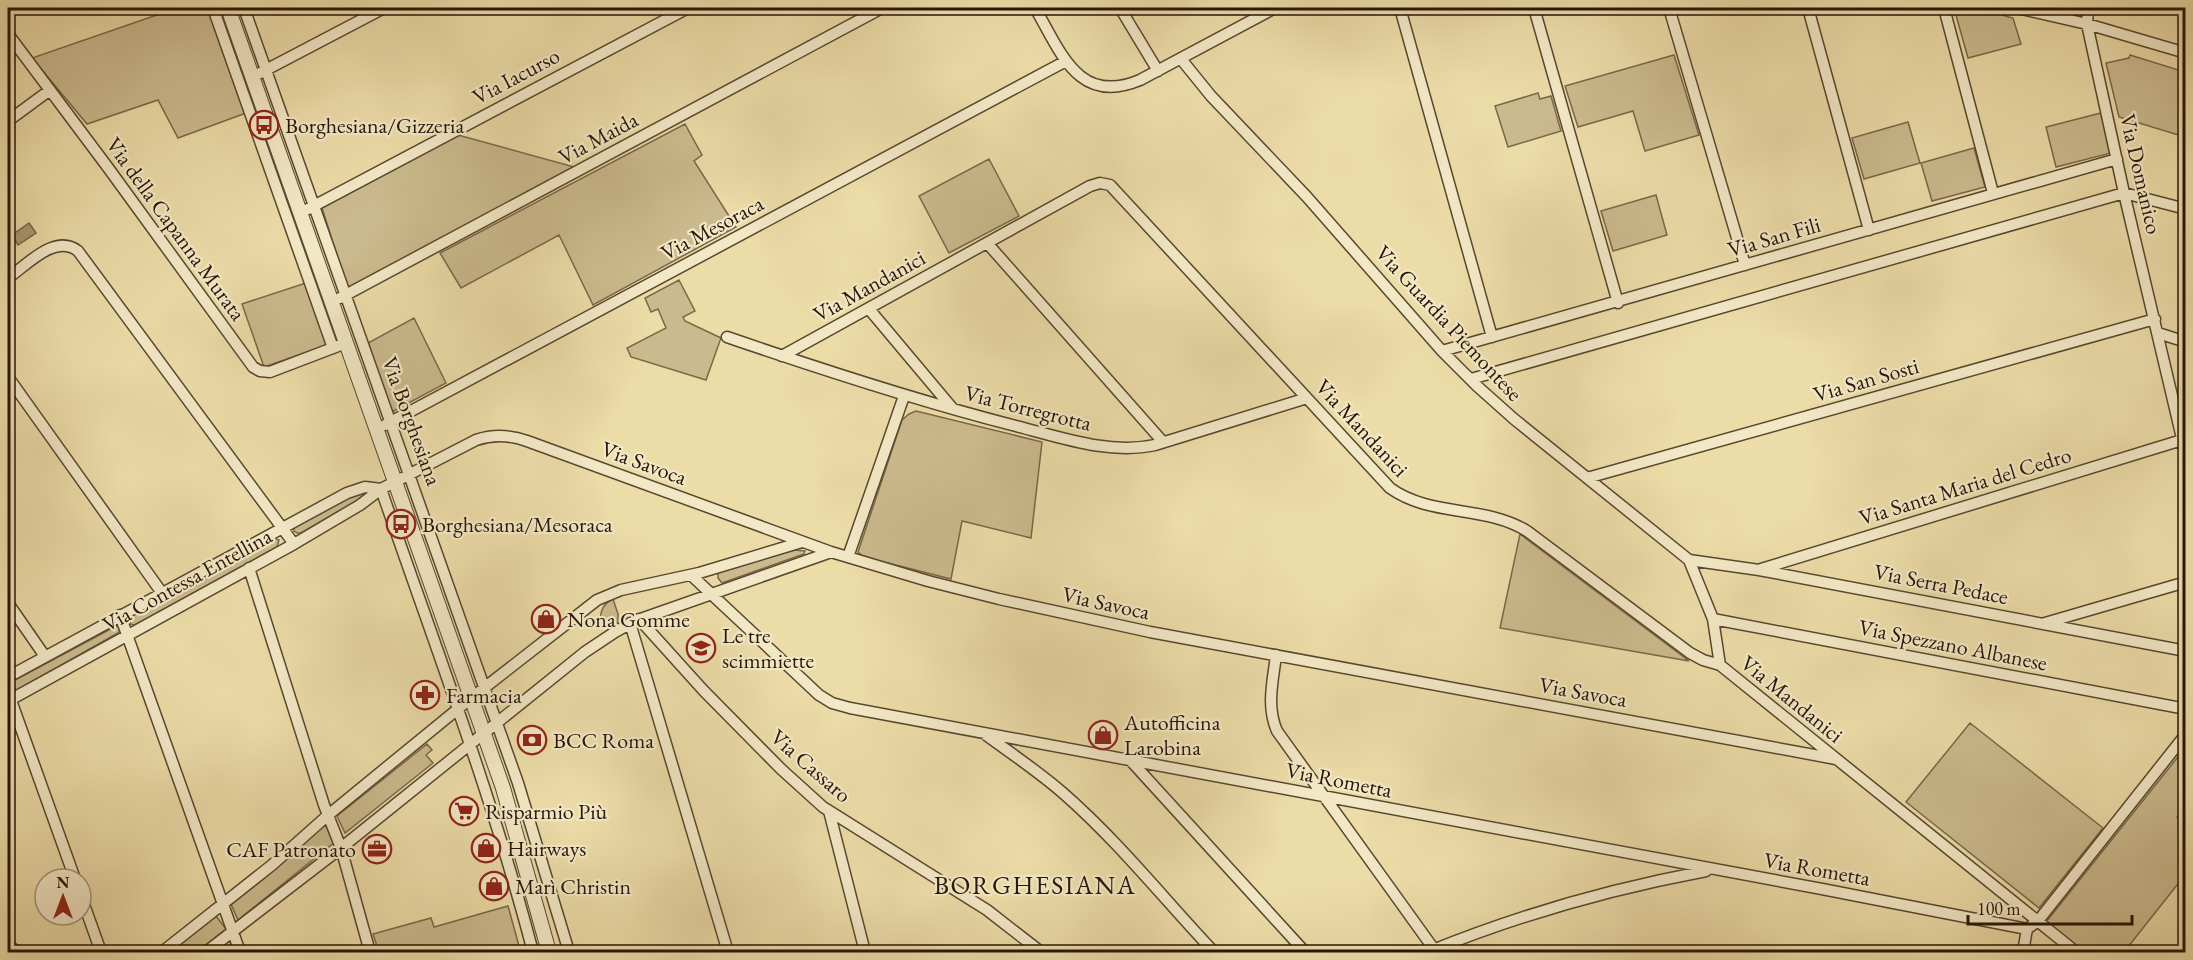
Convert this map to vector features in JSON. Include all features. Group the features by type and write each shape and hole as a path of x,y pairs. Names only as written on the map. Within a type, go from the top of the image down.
{"street":[{"name":"Via Borghesiana","path":"213,8 340,346 377,430 396,482 512,815 549,952"},
{"name":"Via Borghesiana","path":"228,8 300,213 390,423 528,812 568,952"},
{"name":"Via Borghesiana","path":"244,8 313,206 338,299 340,346"},
{"path":"252,77 384,8"},
{"name":"Via Iacurso","path":"300,213 688,8"},
{"name":"Via Maida","path":"338,299 882,8"},
{"path":"1035,8 1066,61 1091,84 1103,88 1125,86 1158,71 1271,9"},
{"path":"1120,8 1158,71"},
{"path":"1400,8 1491,337"},
{"path":"1534,8 1618,303"},
{"path":"1669,8 1745,265"},
{"path":"1808,8 1869,230"},
{"path":"1944,8 1993,193"},
{"path":"2017,8 2087,24 2186,54"},
{"name":"Via Domanico","path":"2088,8 2087,24 2116,159 2186,455"},
{"name":"Via della Capanna Murata","path":"8,34 253,367 260,371 270,372 340,346"},
{"name":"Via Guardia Piemontese","path":"1181,59 1211,96 1307,197 1442,351 1505,412 1689,560 1713,620 1720,665"},
{"name":"Via Mesoraca","path":"377,430 1066,61"},
{"path":"8,121 50,90"},
{"name":"Via San Fili","path":"1442,351 1618,303 2116,159"},
{"name":"Via Mandanici","path":"782,356 1090,186 1100,183 1110,185 1378,477 1401,496 1428,506 1496,519 1519,526 1690,653 1720,665 2076,952"},
{"path":"1471,379 2124,193 2186,209"},
{"path":"987,243 1163,442"},
{"path":"8,278 51,247 65,244 76,249 294,544"},
{"path":"869,309 953,410"},
{"name":"Via San Sosti","path":"1587,478 2155,319"},
{"path":"2158,333 2186,342"},
{"name":"Via Torregrotta","path":"727,337 904,396 1097,445 1129,448 1163,442 1307,398"},
{"path":"8,377 162,593"},
{"path":"848,557 904,396"},
{"name":"Via Savoca","path":"396,482 476,440 494,436 512,437 831,552 939,584 1048,611 1139,630 1836,759"},
{"name":"Via Santa Maria del Cedro","path":"1759,570 2182,440"},
{"name":"Via Contessa Entellina","path":"8,697 294,544 360,505 381,489 396,482"},
{"name":"Via Contessa Entellina","path":"8,677 44,655 351,491 365,488 381,489"},
{"path":"381,489 470,743 511,869 533,952"},
{"path":"162,952 272,865 327,816 470,699 602,597 629,588 691,575 802,542"},
{"path":"206,952 341,848 585,652 635,621 831,552"},
{"name":"Via Serra Pedace","path":"1689,560 1759,570 2186,651"},
{"path":"249,568 327,816 341,848 370,952"},
{"name":"Via Rometta","path":"691,575 815,692 827,700 857,710 2027,929"},
{"path":"2043,623 2186,582"},
{"path":"8,603 44,655"},
{"path":"120,615 240,952"},
{"name":"Via Spezzano Albanese","path":"1713,620 2186,709"},
{"path":"635,621 728,952"},
{"name":"Via Cassaro","path":"635,621 758,745 829,811 975,902 1041,952"},
{"path":"1276,655 1270,705 1273,720 1283,741 1433,952 1518,918 1564,903 1712,870"},
{"path":"8,697 71,867"},
{"path":"983,734 1040,774 1078,807 1214,952"},
{"path":"2023,952 2027,929 2038,921 2186,734"},
{"path":"1131,761 1305,952"},
{"path":"829,811 865,952"},
{"path":"93,927 102,952"},
{"path":"8,946 19,952"}],"shaded area":[{"path":"177,8 208,8 246,113 178,138 158,100 87,124 32,58"},
{"path":"1954,8 1976,8 2013,18 2021,44 1968,58"},
{"path":"1674,55 1699,135 1645,151 1633,111 1578,127 1565,86"},
{"path":"2130,55 2185,72 2185,137 2119,117 2106,63 2129,58"},
{"path":"1538,93 1540,99 1551,96 1561,131 1508,147 1495,106"},
{"path":"2101,113 2111,153 2056,167 2046,127"},
{"path":"1908,122 1920,163 1864,179 1852,138"},
{"path":"685,124 702,155 694,161 736,227 593,305 559,235 461,288 440,253"},
{"path":"458,135 574,167 348,290 322,208"},
{"path":"1974,148 1985,187 1932,201 1921,163"},
{"path":"989,159 1019,216 949,253 919,196"},
{"path":"1656,195 1667,235 1613,251 1601,211"},
{"path":"29,223 36,233 18,245 12,235"},
{"path":"679,280 695,311 683,317 685,321 721,338 706,380 631,357 627,348 666,328 658,309 651,312 645,298"},
{"path":"306,283 327,345 264,367 242,304"},
{"path":"414,318 446,383 392,412 368,343"},
{"path":"916,411 1042,442 1031,538 962,521 951,579 864,557 858,552 902,420"},
{"path":"357,491 366,492 367,495 301,533 294,531 294,528"},
{"path":"1520,534 1689,661 1500,628"},
{"path":"273,538 279,540 277,547 135,625 130,624 131,616"},
{"path":"794,550 805,551 804,554 722,583 718,578 718,571"},
{"path":"613,599 618,614 618,625 610,631 600,620 603,608"},
{"path":"118,625 121,630 118,633 17,690 13,687 12,683 15,680"},
{"path":"1970,723 2103,828 2039,908 1906,802"},
{"path":"427,744 432,750 426,755 433,763 345,833 337,816"},
{"path":"2185,748 2185,805 2177,817 2185,824 2185,875 2124,952 2085,952 2046,922"},
{"path":"326,822 335,842 238,920 230,902"},
{"path":"508,906 519,946 495,952 379,952 373,934 431,918 434,927"},
{"path":"216,916 226,929 197,952 168,952"}],"place":[{"name":"Borghesiana/Gizzeria","path":"264,125"},
{"name":"Borghesiana/Mesoraca","path":"401,524"},
{"name":"Nona Gomme","path":"546,619"},
{"name":"Le tre scimmiette","path":"701,648"},
{"name":"Farmacia","path":"425,695"},
{"name":"Autofficina Larobina","path":"1103,735"},
{"name":"BCC Roma","path":"532,740"},
{"name":"Risparmio Più","path":"464,811"},
{"name":"Hairways","path":"486,848"},
{"name":"CAF Patronato","path":"377,849"},
{"name":"Marì Christin","path":"494,886"}],"district":[{"name":"BORGHESIANA","path":"1035,885"}]}
